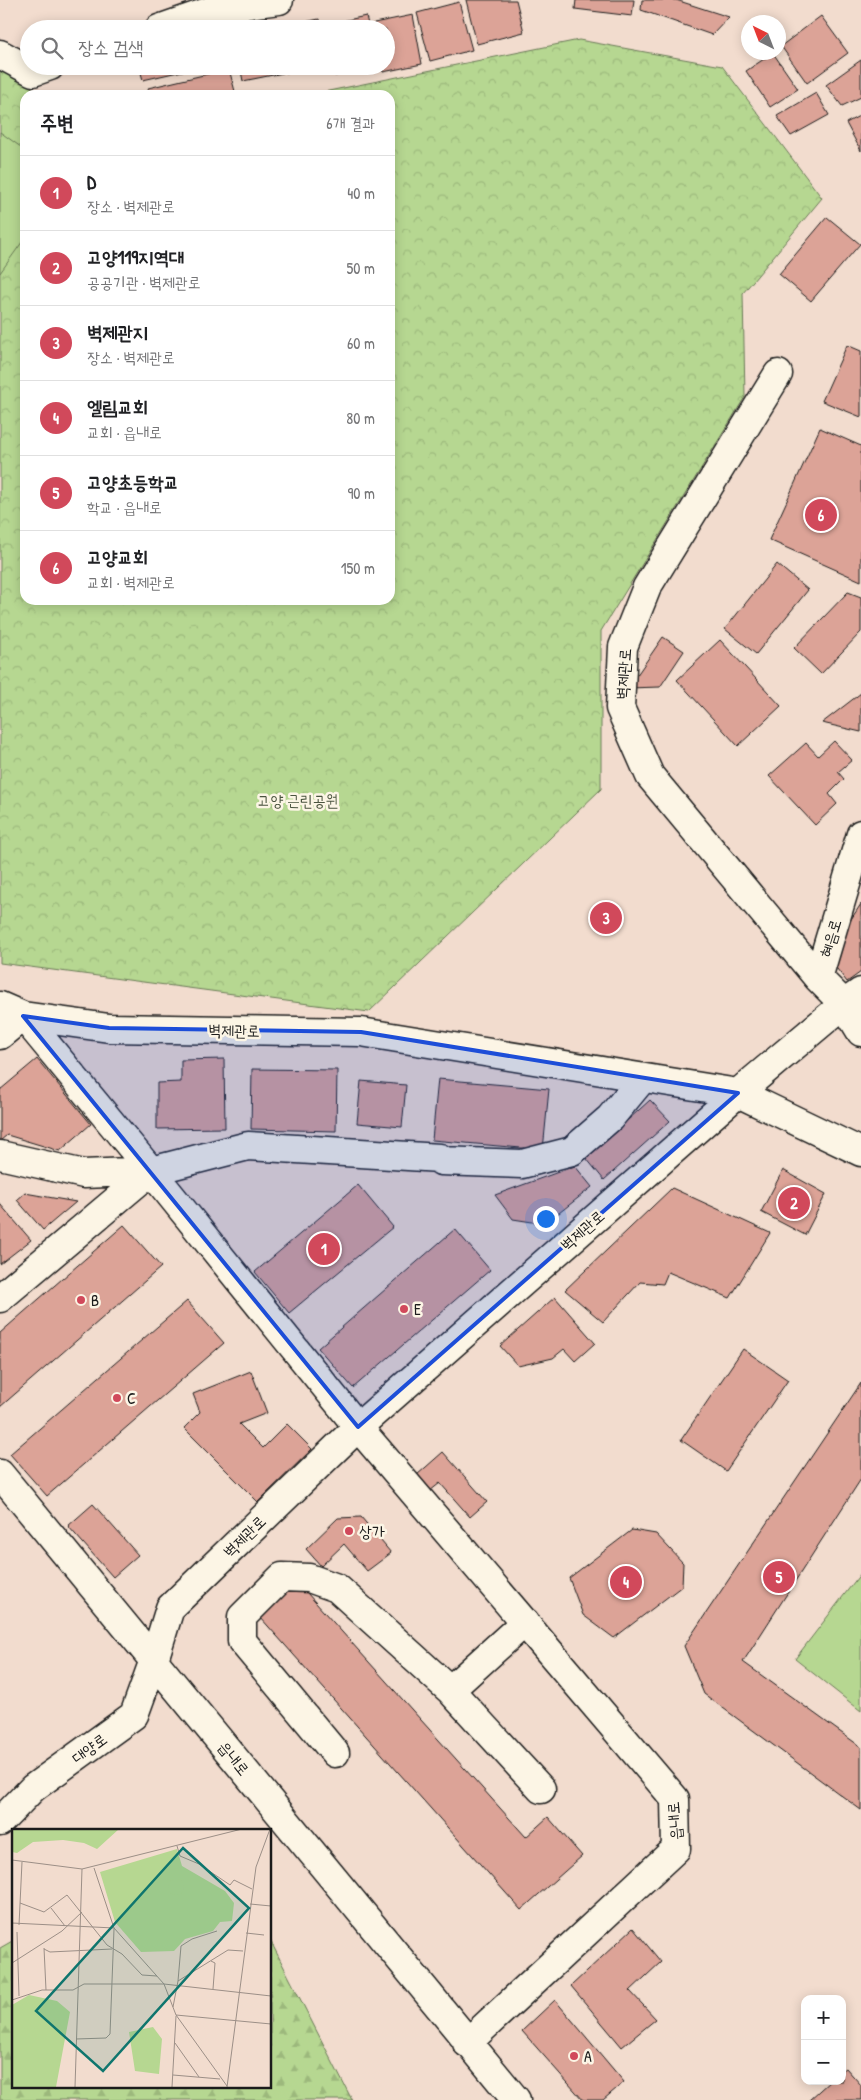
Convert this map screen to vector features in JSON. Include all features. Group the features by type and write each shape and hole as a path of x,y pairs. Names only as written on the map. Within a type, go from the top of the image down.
{"street":[{"path":"185,20 219,8 279,0"},
{"path":"0,54 20,65"},
{"name":"벽제관로","path":"778,374 647,587 622,647 620,708 650,776 818,978"},
{"name":"혜음로","path":"861,834 818,978 853,998 861,1032"},
{"name":"벽제관로","path":"154,1660 170,1608 358,1427 738,1093 853,998"},
{"path":"0,1035 11,1011 151,1171 358,1427 525,1622 450,1690"},
{"name":"벽제관로","path":"11,1011 109,1028 361,1032 738,1093 861,1152"},
{"path":"0,1156 84,1174 151,1171 248,1146 440,1158 441,1161 522,1164 572,1151 610,1118 643,1078"},
{"path":"0,1298 151,1171"},
{"name":"읍내로","path":"0,1474 516,2100"},
{"path":"335,1753 242,1641 242,1617 282,1577 309,1578 337,1588 450,1690 541,1789"},
{"name":"읍내로","path":"467,2042 676,1849 675,1799 525,1622"},
{"name":"대양로","path":"0,1822 33,1788 134,1716 154,1660"}],"highlighted area":[{"path":"23,1016 109,1028 361,1032 738,1093 358,1427"}],"green space":[{"name":"고양 근린공원","path":"579,40 722,66 822,198 743,293 745,397 601,631 601,789 369,1012 0,963 0,68 36,90 20,90 20,605 395,605 395,90 334,90"},
{"path":"0,132 20,146 20,245 0,273"},
{"path":"861,1573 861,1711 795,1659"},
{"path":"12,1941 12,2088 271,2088 271,1942 352,2100 0,2100 0,1948"}],"building":[{"path":"466,0 516,0 524,32 477,44"},
{"path":"576,0 634,0 632,16 575,9"},
{"path":"642,0 676,0 729,17 712,35 641,10"},
{"path":"459,2 472,50 430,61 417,13"},
{"path":"251,9 253,20 230,20 229,13"},
{"path":"413,15 422,64 395,70 395,20 389,20"},
{"path":"366,16 367,20 347,20"},
{"path":"821,16 848,53 807,83 786,53 786,42"},
{"path":"762,60 778,60 798,89 770,107 746,71"},
{"path":"861,60 861,97 842,106 826,85"},
{"path":"142,75 165,75 143,80"},
{"path":"203,75 231,75 235,90 148,90 148,88"},
{"path":"242,75 273,75 243,81"},
{"path":"816,93 829,115 791,136 777,116"},
{"path":"861,115 861,151 846,123"},
{"path":"827,217 860,244 811,301 779,274"},
{"path":"847,345 861,351 861,417 822,401"},
{"path":"820,428 861,446 861,581 769,540"},
{"path":"777,564 808,590 756,654 725,629"},
{"path":"848,592 861,597 861,632 821,674 794,648"},
{"path":"663,637 684,651 660,687 628,688"},
{"path":"720,640 781,706 738,746 677,680"},
{"path":"861,693 861,732 822,723"},
{"path":"834,741 852,760 838,772 844,779 829,794 837,804 815,825 769,776 806,743 818,756"},
{"path":"861,904 861,972 847,982 827,956"},
{"path":"37,1059 91,1124 60,1151 7,1135 0,1141 0,1090"},
{"path":"224,1059 225,1128 157,1129 157,1083 181,1082 181,1060"},
{"path":"252,1069 337,1070 336,1131 251,1129"},
{"path":"438,1079 549,1089 543,1150 432,1140"},
{"path":"361,1081 406,1085 402,1127 357,1123"},
{"path":"650,1100 670,1121 604,1180 586,1158"},
{"path":"575,1166 592,1187 545,1224 513,1219 495,1195"},
{"path":"783,1170 826,1194 805,1235 761,1212"},
{"path":"358,1185 393,1227 289,1313 255,1272"},
{"path":"672,1188 770,1233 730,1298 668,1272 663,1284 640,1282 603,1322 565,1290"},
{"path":"25,1193 76,1202 43,1230 17,1200"},
{"path":"0,1204 31,1240 0,1264"},
{"name":"B","path":"124,1225 161,1267 0,1407 0,1333"},
{"name":"E","path":"455,1229 490,1270 353,1388 318,1348"},
{"path":"555,1297 595,1343 575,1361 564,1349 553,1358 518,1366 500,1346"},
{"name":"C","path":"187,1301 224,1343 47,1496 10,1454"},
{"path":"743,1349 788,1380 726,1471 681,1440"},
{"path":"251,1371 267,1413 239,1424 263,1448 287,1424 312,1449 258,1502 184,1428 200,1412 193,1394"},
{"path":"861,1383 861,1479 743,1662 861,1747 861,1810 704,1694 684,1646"},
{"path":"443,1452 487,1502 470,1517 440,1483 430,1491 417,1475"},
{"path":"93,1504 138,1555 113,1577 68,1526"},
{"name":"상가","path":"361,1517 391,1553 367,1571 344,1544 321,1566 306,1549 338,1518"},
{"path":"632,1530 656,1534 683,1563 682,1586 614,1638 583,1615 569,1578"},
{"path":"298,1583 526,1837 548,1817 582,1856 521,1910 260,1617"},
{"path":"633,1928 661,1962 630,1991 656,2019 622,2047 571,1986"},
{"name":"A","path":"555,2000 624,2082 603,2100 583,2100 522,2031"},
{"path":"846,2068 861,2085 861,2100 809,2100 826,2085 846,2085"}],"place":[{"name":"고양교회","path":"821,515"},
{"name":"벽제관지","path":"606,918"},
{"name":"고양119지역대","path":"794,1203"},
{"name":"D","path":"324,1249"},
{"name":"B","path":"81,1300"},
{"name":"E","path":"404,1309"},
{"name":"C","path":"117,1398"},
{"name":"상가","path":"349,1531"},
{"name":"고양초등학교","path":"779,1577"},
{"name":"엘림교회","path":"626,1582"},
{"name":"A","path":"574,2056"}]}
